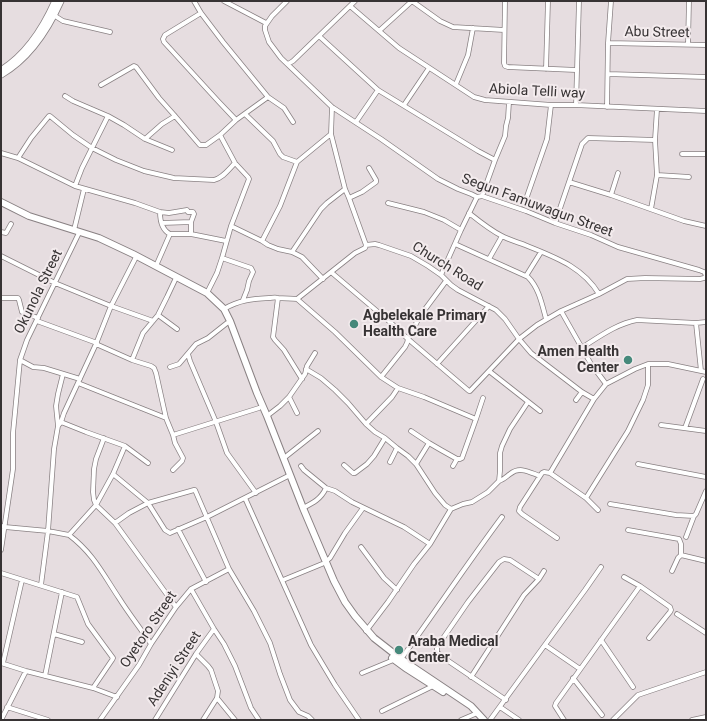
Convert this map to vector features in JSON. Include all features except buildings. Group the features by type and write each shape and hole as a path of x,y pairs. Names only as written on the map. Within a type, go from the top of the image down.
{"main road":[{"path":"1,75 30,51 43,35 56,1"},
{"path":"1,70 26,49 60,1"},
{"path":"1,202 49,224"},
{"path":"1,206 31,220 99,238 206,293 224,309 230,321 259,408 303,508 331,584 338,598 353,621 371,641 407,669 471,706 484,720"},
{"path":"76,232 108,245 175,280 208,298 221,311 237,343 256,393 267,416 324,563 339,592 354,616 366,631 374,638 475,714 480,720"}],"street":[{"path":"194,1 201,13 223,42 268,97 284,108 293,122"},
{"path":"224,1 266,23 287,1"},
{"path":"288,64 293,61 355,1"},
{"path":"379,31 412,1 446,24 460,28 504,30"},
{"path":"505,1 505,66 576,70"},
{"path":"546,69 548,1"},
{"path":"576,105 579,1"},
{"path":"607,106 608,43 611,1"},
{"path":"688,44 689,1"},
{"name":"Abiola Telli way","path":"350,6 399,48 479,99 551,105 706,111"},
{"path":"201,13 164,35 163,39 194,76 236,120"},
{"path":"52,14 63,21 110,32"},
{"name":"Segun Famuwagun Street","path":"266,23 265,30 269,42 288,64 332,106 438,179 471,194 526,211 555,223 591,235 618,247 699,270 704,272 706,275"},
{"path":"456,84 468,55 473,28"},
{"path":"319,36 378,90 495,160"},
{"name":"Abu Street","path":"608,43 706,45"},
{"path":"101,85 134,66 136,67 159,98 200,145 206,145 220,135 236,120 268,97"},
{"path":"404,105 429,68"},
{"path":"608,74 706,77"},
{"path":"356,122 378,90"},
{"path":"65,96 108,116 145,139 172,150"},
{"path":"441,275 469,213 480,197 505,136 509,102"},
{"path":"524,205 546,144 551,105"},
{"path":"224,309 243,300 278,298 297,299 355,253 365,248 366,245 345,189 331,134 332,106"},
{"path":"651,210 657,175 655,140 658,110"},
{"path":"245,114 273,140 283,157 296,162"},
{"path":"18,158 30,138 47,117 50,116 92,148 116,160 144,171 174,178 214,180 218,179 235,163"},
{"path":"75,186 108,116"},
{"path":"145,139 162,124 175,116"},
{"path":"262,241 280,206 296,162 331,134"},
{"path":"206,293 217,273 231,226 249,179 235,163 220,135"},
{"path":"555,223 582,144 588,138 655,140"},
{"path":"1,153 18,158 84,189 135,203 160,212 169,213 187,210 188,212 193,212 191,234"},
{"path":"682,154 706,154"},
{"path":"349,198 362,192 376,182 369,168"},
{"path":"611,195 618,173"},
{"path":"657,175 689,177"},
{"path":"569,182 684,221 706,226"},
{"name":"Okunola Street","path":"1,550 12,469 13,433 20,360 27,340 55,283 76,232 84,189"},
{"path":"292,252 321,208 345,189"},
{"path":"388,203 424,212 444,220 461,230"},
{"path":"160,212 162,223 166,232 170,234 191,234 226,241"},
{"path":"469,213 482,224 502,236 572,266 585,277 599,294"},
{"path":"162,223 191,222"},
{"path":"1,232 6,233 11,224"},
{"path":"231,226 268,245 292,252 306,260 323,278"},
{"path":"156,266 170,234"},
{"path":"489,259 502,236"},
{"name":"Church Road","path":"366,245 375,244 403,252 441,275 458,290 496,310 500,313 531,353 582,392 594,399"},
{"path":"455,244 528,277 538,291 546,319"},
{"path":"526,276 541,252"},
{"path":"1,256 55,283 153,321"},
{"path":"222,258 253,270 243,300"},
{"path":"58,426 96,344 111,306 135,259"},
{"path":"331,272 468,391 470,391 519,339 537,325 561,311 599,294 627,279 700,279 704,278 706,275"},
{"path":"132,360 143,333 158,315 175,280"},
{"path":"381,377 408,343 408,339 420,316 446,281"},
{"path":"1,298 18,298 22,312 132,360 154,368 166,418 183,460 173,470"},
{"path":"278,298 273,337 284,350 302,379"},
{"path":"297,299 335,332 381,377 398,388 424,397 476,419"},
{"path":"437,364 489,306"},
{"path":"561,311 581,348 606,384"},
{"path":"158,315 176,329"},
{"path":"581,348 609,330 637,320 696,323 706,322"},
{"path":"170,367 179,364 196,344 208,338 227,323"},
{"path":"550,473 594,399 606,384 648,364 668,364 704,372 696,323"},
{"path":"267,416 280,406 302,379 309,362 315,353"},
{"path":"188,354 227,453 256,493"},
{"path":"20,360 33,367 44,368 64,374 166,418"},
{"path":"586,498 628,430 643,400 648,385 648,364"},
{"path":"306,369 321,378 336,390 366,424 408,456 416,464 435,493 445,505 451,509"},
{"path":"489,371 540,411"},
{"path":"42,585 48,531 54,449 58,426 56,406 64,374"},
{"path":"684,428 703,379"},
{"path":"366,424 398,388"},
{"path":"576,400 582,392"},
{"path":"288,397 297,413"},
{"path":"453,466 458,459 462,458 483,398"},
{"path":"499,481 500,453 502,446 510,429 528,402"},
{"path":"173,435 259,408"},
{"path":"61,422 125,446 148,463"},
{"path":"661,425 706,432"},
{"path":"284,458 318,431"},
{"path":"411,431 458,459"},
{"path":"104,438 94,469 93,492 96,505 115,523 176,607"},
{"path":"344,464 353,473 355,473 367,464 374,456 385,438"},
{"path":"416,464 429,442"},
{"path":"69,535 96,505 113,474 125,446"},
{"path":"390,462 397,448"},
{"path":"638,464 706,477"},
{"path":"301,466 326,488 335,491 363,508 404,527 430,544"},
{"path":"366,631 430,544 451,509 472,502 488,492 499,481 503,480 514,471 522,469 540,476"},
{"path":"557,538 519,511 542,472 550,473 586,498 598,510"},
{"path":"113,474 148,503 165,530 170,533 207,517 289,476"},
{"path":"303,508 323,495 326,488"},
{"path":"115,523 129,513 148,503 194,490 229,569 254,611 270,643 290,700 299,712 308,716 312,720"},
{"path":"686,537 706,491"},
{"path":"245,498 311,645 335,685 359,720"},
{"path":"610,504 676,515 694,516"},
{"path":"283,580 324,563 330,558 345,533 363,508"},
{"path":"401,659 502,517"},
{"path":"3,527 48,531 69,535 83,546 101,569 151,644"},
{"path":"178,529 206,582"},
{"path":"628,530 678,539 681,544 681,555 672,571"},
{"path":"361,547 384,578 397,590"},
{"path":"681,555 706,562"},
{"path":"506,700 441,656 437,652 437,647 468,602 499,562 504,559 510,560 539,579"},
{"path":"490,720 506,700 508,695 601,567"},
{"name":"Oyetoro Street","path":"100,720 139,665 176,607 191,589 229,569"},
{"path":"471,677 524,595 544,572"},
{"path":"1,573 77,597 88,624 113,658 93,688"},
{"path":"624,577 640,586 670,607 670,612 650,638"},
{"path":"22,580 2,663 26,671 93,688 117,697"},
{"path":"564,720 555,706 556,703 640,586"},
{"path":"191,589 224,644 248,701 259,720"},
{"path":"45,676 62,592"},
{"path":"677,614 706,633"},
{"name":"Adeniyi Street","path":"155,720 196,654 214,629"},
{"path":"54,634 82,642"},
{"path":"601,640 633,687"},
{"path":"545,645 580,669"},
{"path":"196,654 208,666 213,674 218,691 217,698 204,720"},
{"path":"362,673 393,659"},
{"path":"1,720 26,671"},
{"path":"613,720 638,695 706,672"},
{"path":"573,678 602,715"},
{"path":"382,711 436,685"},
{"path":"217,698 235,720"},
{"path":"7,707 48,720"},
{"path":"500,707 519,720"},
{"path":"462,720 475,714"},
{"path":"692,720 706,717"}],"place":[{"name":"Agbelekale Primary Health Care","path":"354,324"},
{"name":"Amen Health Center","path":"628,360"},
{"name":"Araba Medical Center","path":"399,650"}]}
